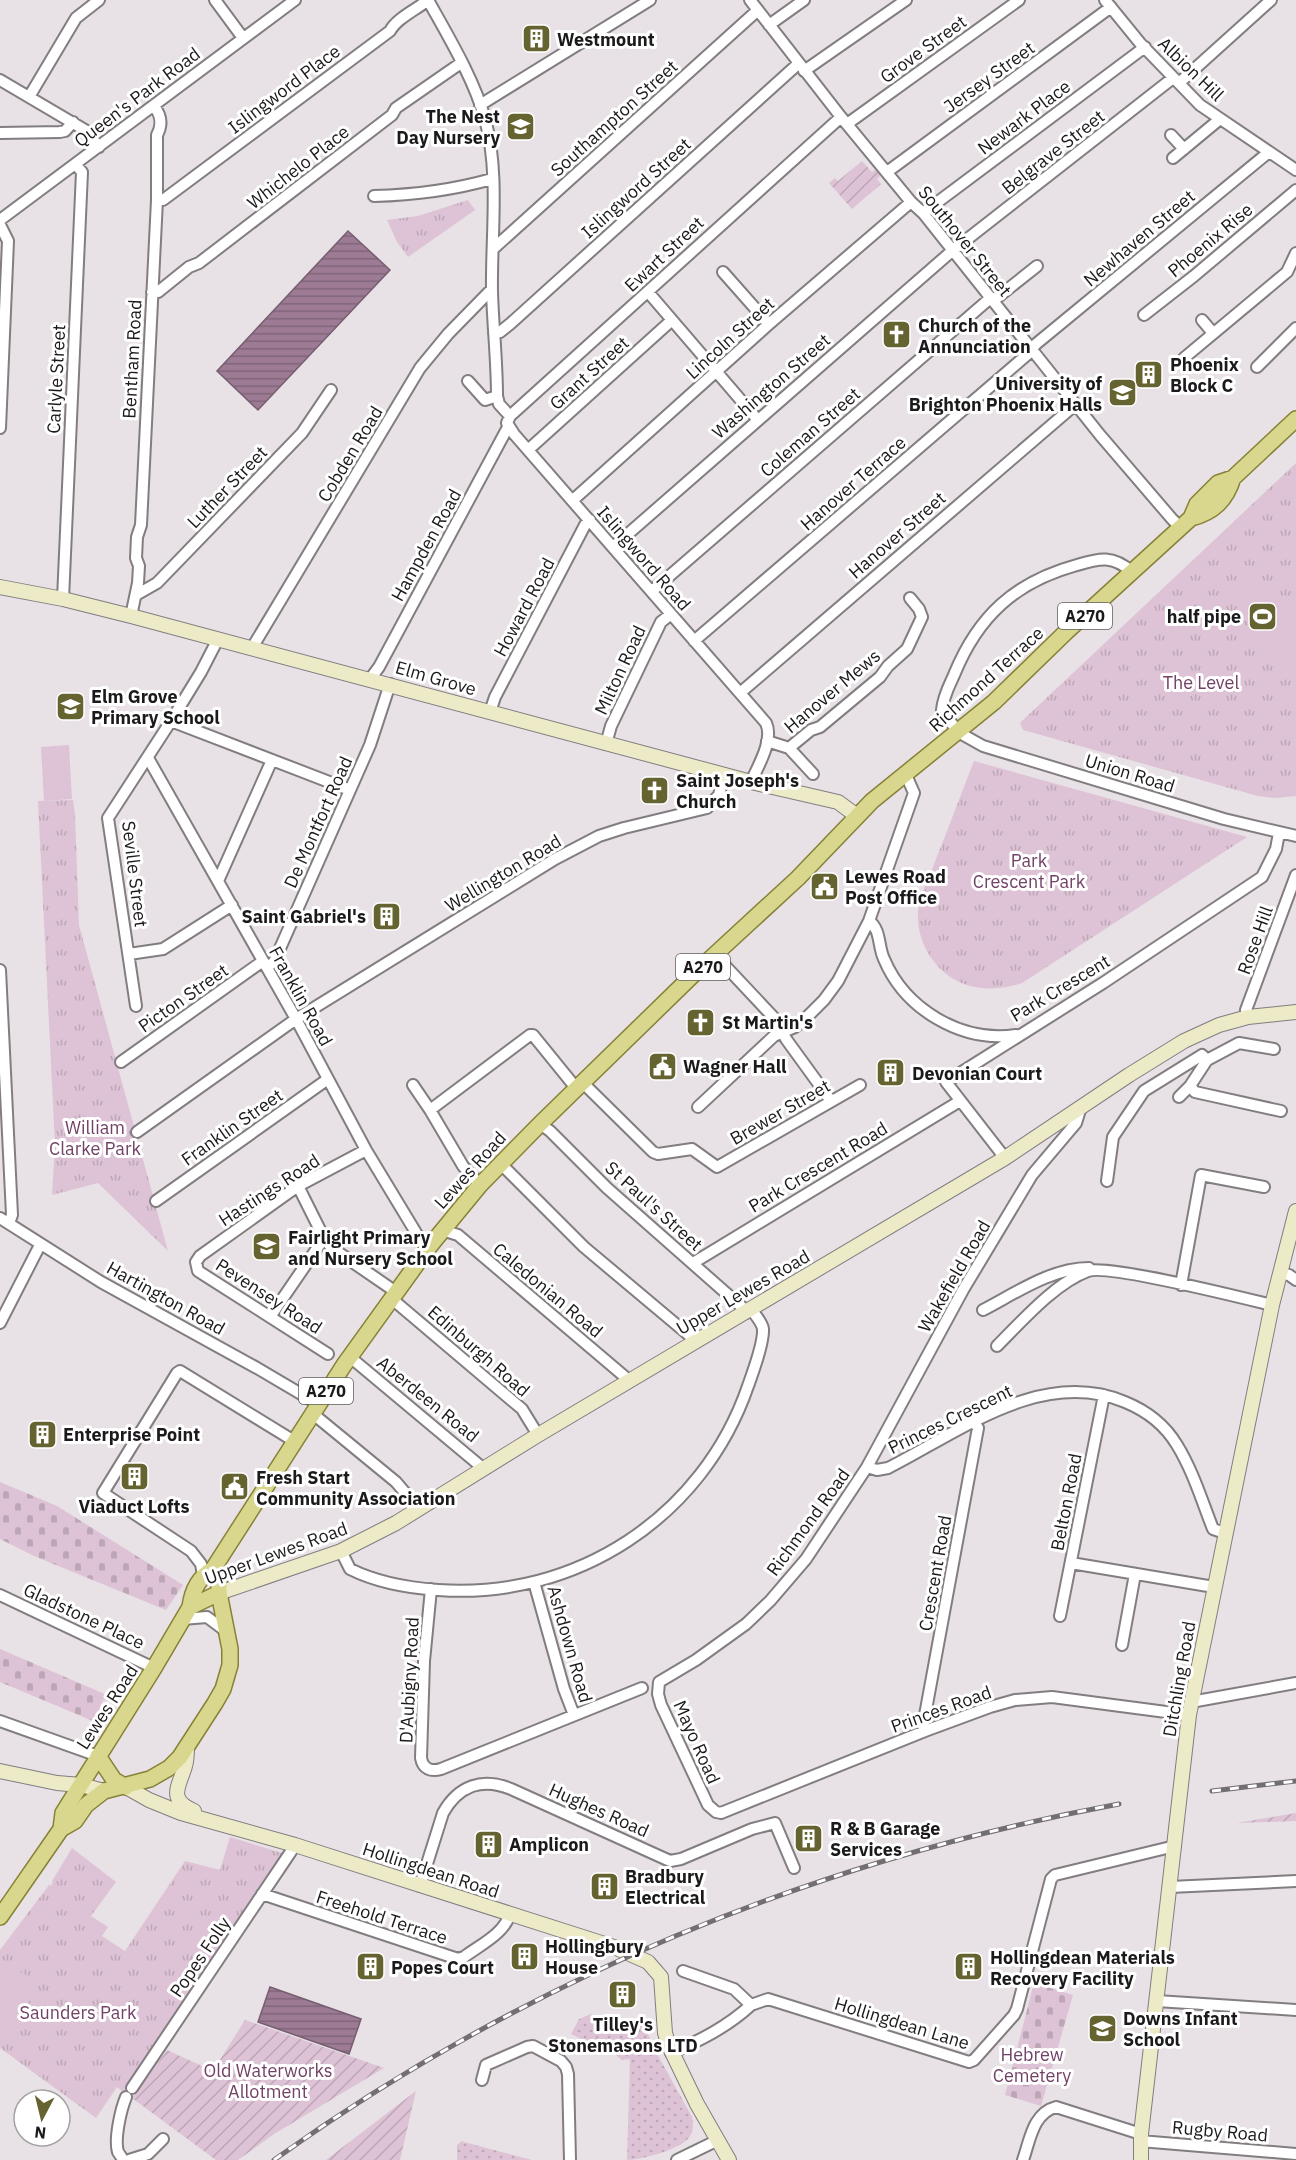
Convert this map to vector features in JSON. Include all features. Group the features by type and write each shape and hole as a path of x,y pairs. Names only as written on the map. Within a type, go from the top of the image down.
{"main road":[{"name":"Richmond Terrace","path":"857,816 994,702 1186,523 1207,514 1228,494 1233,478 1296,419"},
{"name":"A270","path":"716,955 804,872 857,816"},
{"name":"Lewes Road","path":"61,1829 63,1813 191,1609 191,1597 350,1357 429,1247 500,1163 583,1087 640,1027 716,955"},
{"name":"Lewes Road","path":"0,1917 61,1829 75,1821 86,1805 104,1791 154,1778 176,1762 214,1703 229,1673 230,1649 219,1593 219,1580 208,1572"},
{"name":"Upper Lewes Road","path":"191,1609 219,1593"},
{"path":"98,1756 114,1780 126,1786"}],"street":[{"path":"78,0 88,8"},
{"path":"29,97 73,22 99,0"},
{"path":"215,0 243,38"},
{"name":"Queen's Park Road","path":"0,220 295,0"},
{"path":"428,0 462,63 480,105 488,135 492,179 492,289 497,396 485,400 468,381"},
{"name":"Islingword Place","path":"158,200 163,200 208,167 428,0"},
{"path":"480,105 650,0"},
{"name":"Southover Street","path":"750,0 844,121 911,202 923,213 1076,404 1172,519 1186,523"},
{"path":"769,25 804,0"},
{"name":"Islingword Street","path":"494,333 500,332 510,324 801,67 906,0"},
{"name":"Grove Street","path":"844,121 1019,0"},
{"name":"Belgrave Street","path":"952,251 1176,81 1271,0"},
{"name":"Albion Hill","path":"1108,4 1200,105 1296,170"},
{"name":"Jersey Street","path":"887,172 1108,4"},
{"name":"Southampton Street","path":"493,249 758,10"},
{"name":"Newark Place","path":"923,213 1145,47"},
{"name":"Whichelo Place","path":"152,292 159,292 189,267 200,264 393,115 396,108 462,63"},
{"path":"0,80 85,130 99,147"},
{"name":"Bentham Road","path":"131,616 139,566 136,558 137,537 141,525 158,200 157,142 161,121 154,106"},
{"path":"1173,158 1220,119"},
{"name":"Ewart Street","path":"509,421 648,292 844,121"},
{"path":"0,133 60,132 65,131 73,122"},
{"path":"1171,135 1184,149"},
{"name":"Newhaven Street","path":"1032,350 1269,152"},
{"name":"Carlyle Street","path":"63,598 82,172 75,164"},
{"path":"374,196 410,195 448,190 492,179"},
{"name":"Phoenix Rise","path":"1144,315 1296,190"},
{"name":"Lincoln Street","path":"573,500 769,324 911,202"},
{"path":"0,225 8,241 0,428"},
{"name":"Washington Street","path":"613,547 952,251"},
{"path":"1184,358 1213,333 1292,274 1296,253"},
{"name":"Coleman Street","path":"652,591 987,301 998,297 1037,266"},
{"path":"723,272 769,324"},
{"name":"Cobden Road","path":"252,648 420,368 448,334 492,289"},
{"path":"648,292 757,419"},
{"name":"Grant Street","path":"528,450 672,320"},
{"path":"1202,320 1213,333"},
{"path":"1257,367 1296,328"},
{"name":"Hanover Terrace","path":"694,641 1032,350"},
{"name":"Luther Street","path":"136,595 154,586 302,433 331,390"},
{"name":"Islingword Road","path":"497,396 499,404 528,450 768,726 767,741"},
{"name":"Hanover Street","path":"740,693 1076,404"},
{"name":"Hampden Road","path":"370,679 379,667 509,421"},
{"name":"Howard Road","path":"490,712 495,697 585,525 590,520"},
{"path":"958,732 942,710 944,698 968,645 986,618 1001,603 1042,576 1082,563 1114,560 1121,562 1132,572"},
{"name":"Elm Grove","path":"0,586 63,598 390,684 606,744 838,802 857,816"},
{"name":"Hanover Mews","path":"789,748 811,730 819,727 880,677 888,666 907,649 922,617 910,598"},
{"name":"Milton Road","path":"606,744 611,726 661,622 671,614"},
{"name":"Seville Street","path":"136,1006 108,818 171,721 218,639"},
{"name":"De Montfort Road","path":"265,964 276,958 376,731 390,684"},
{"path":"171,721 350,790"},
{"name":"Union Road","path":"958,732 983,746 1224,819 1296,836"},
{"path":"752,782 767,741 789,748 813,774"},
{"name":"Franklin Road","path":"148,758 296,1019 366,1150 414,1229 429,1247"},
{"path":"218,881 272,760"},
{"name":"Wellington Road","path":"137,1132 296,1019 555,859 612,832 648,821 707,808 719,795 724,774"},
{"path":"698,1107 774,1036 783,1030 795,1027 828,995 846,969 869,921 914,793 906,775"},
{"name":"Park Crescent","path":"869,921 876,926 882,955 892,977 909,999 922,1010 946,1024 975,1032 997,1036 1020,1034 1102,983 1262,877 1280,833"},
{"name":"Rose Hill","path":"1248,1017 1246,1010 1296,875"},
{"path":"129,954 163,949 232,905"},
{"path":"716,955 777,1021 786,1039 831,1101"},
{"name":"Picton Street","path":"121,1062 265,964"},
{"path":"0,970 12,1215 4,1221"},
{"name":"Upper Lewes Road","path":"219,1593 360,1543 1005,1158 1173,1046 1219,1025 1248,1017 1296,1012"},
{"path":"1005,1158 946,1082 1020,1034"},
{"path":"430,1110 526,1036 533,1035 583,1087"},
{"path":"1194,1036 1205,1058"},
{"path":"1107,1181 1113,1137 1144,1091 1205,1058 1239,1043 1274,1049"},
{"path":"1179,1097 1190,1086 1205,1058"},
{"name":"Franklin Street","path":"156,1201 328,1079"},
{"path":"412,1084 463,1166 480,1185"},
{"name":"Brewer Street","path":"583,1087 653,1152 658,1154 694,1149 717,1167 860,1085"},
{"path":"1190,1086 1195,1092 1281,1111"},
{"name":"Park Crescent Road","path":"693,1263 960,1101"},
{"name":"Wakefield Road","path":"867,1467 963,1290 1032,1175 1076,1123 1080,1110"},
{"name":"St Paul's Street","path":"540,1124 550,1131 607,1188 749,1311"},
{"name":"Hastings Road","path":"196,1263 200,1256 298,1186 366,1150"},
{"path":"500,1163 584,1247 690,1336 694,1342"},
{"path":"1181,1285 1201,1174 1258,1189"},
{"path":"270,1317 320,1244 326,1240 298,1186"},
{"name":"Ditchling Road","path":"1141,2160 1141,2138 1190,1709 1272,1305 1295,1218"},
{"name":"Hartington Road","path":"4,1221 110,1287 248,1363 315,1409 396,1482 419,1509"},
{"name":"Caledonian Road","path":"442,1230 458,1235 624,1376 628,1382"},
{"name":"Edinburgh Road","path":"326,1240 332,1248 394,1295 522,1409 538,1435"},
{"path":"0,1323 40,1245"},
{"name":"Pevensey Road","path":"196,1263 198,1271 328,1354"},
{"path":"983,1310 1058,1273 1078,1268 1181,1285 1272,1305"},
{"path":"997,1346 1053,1294 1080,1275 1095,1269"},
{"path":"1280,1273 1296,1280"},
{"path":"341,1551 347,1566 352,1570 394,1583 431,1589 486,1590 534,1582 569,1572 612,1552 661,1516 693,1482 726,1435 744,1399 763,1329 749,1311"},
{"name":"Aberdeen Road","path":"350,1357 484,1469"},
{"path":"208,1572 191,1551 103,1493 177,1372 180,1371 294,1441"},
{"name":"Princes Crescent","path":"867,1467 876,1470 888,1468 1008,1406 1041,1396 1072,1392 1104,1395 1140,1409 1160,1424 1182,1454 1213,1529 1225,1533"},
{"name":"Belton Road","path":"1060,1616 1104,1395"},
{"name":"Crescent Road","path":"925,1731 923,1726 978,1428 974,1422"},
{"name":"Richmond Road","path":"659,1682 728,1638 770,1601 806,1559 867,1467"},
{"path":"1071,1563 1214,1587"},
{"path":"1122,1645 1135,1574"},
{"name":"Ashdown Road","path":"534,1582 574,1715"},
{"name":"D'Aubigny Road","path":"431,1589 424,1653 421,1758 423,1765 429,1770 441,1769 574,1715"},
{"name":"Gladstone Place","path":"0,1595 154,1668"},
{"path":"191,1609 207,1617 227,1632"},
{"name":"Mayo Road","path":"659,1682 658,1694 662,1705 708,1805 716,1812"},
{"name":"Princes Road","path":"716,1812 724,1813 734,1810 804,1778 998,1704 1052,1697 1190,1709 1296,1683"},
{"path":"574,1715 642,1688"},
{"path":"0,1721 98,1756"},
{"path":"187,1746 186,1764 176,1788 177,1795 182,1805 208,1816 215,1822"},
{"path":"0,1771 104,1791"},
{"name":"Hughes Road","path":"420,1886 440,1824 449,1804 466,1788 486,1783 500,1784 670,1861 681,1859 752,1829 775,1823 794,1868"},
{"name":"Hollingdean Road","path":"126,1786 149,1800 181,1813 294,1845 626,1952 648,1962 661,1977 665,2033 671,2053"},
{"name":"Popes Folly","path":"123,2160 118,2152 117,2143 122,2108 129,2092 294,1845"},
{"name":"Hollingdean Lane","path":"751,2005 768,1999 969,2062 974,2060 1017,2009 1051,1879 1055,1875 1175,1846"},
{"path":"1170,1887 1296,1881"},
{"name":"Freehold Terrace","path":"262,1894 458,1959 499,1931 507,1922 510,1914"},
{"path":"683,1971 734,1989 751,2005 714,2033 671,2053 729,2160"},
{"path":"1157,2001 1296,2010"},
{"path":"482,2080 486,2065 527,2047 538,2048 561,2061 568,2074 570,2160"},
{"name":"Rugby Road","path":"1023,2160 1035,2123 1042,2115 1056,2107 1141,2138 1296,2154"},
{"path":"129,2160 148,2154 163,2139"},
{"path":"676,2160 718,2140"}],"green space":[{"path":"862,161 872,172 876,169 881,175 877,179 881,184 852,209 829,183 835,178 838,181"},
{"path":"468,200 475,210 408,257 397,242 387,220 418,216"},
{"name":"The Level","path":"1296,463 1296,796 1275,798 1258,796 1023,730 1020,723 1022,721"},
{"path":"1246,582 1296,612 1296,660 1281,662 1269,655 1241,590 1242,585"},
{"path":"69,745 72,799 44,801 41,747"},
{"name":"Park Crescent Park","path":"974,761 1247,837 1022,983 995,988 968,985 952,978 931,958 919,930 918,911 923,892"},
{"name":"William Clarke Park","path":"73,800 79,925 168,1251 98,1183 52,1195 55,1145 38,801"},
{"path":"0,1482 57,1506 183,1585 166,1610 34,1556 0,1539"},
{"path":"0,1649 114,1698 109,1701 103,1700 96,1716 101,1719 100,1724 0,1682"},
{"path":"1296,1813 1296,1821 1237,1823"},
{"name":"Saunders Park","path":"230,1837 285,1854 123,2092 117,2087 96,2118 72,2100 72,2088 55,2088 0,2048 0,1950 49,1885 51,1886 72,1848 116,1882 91,1916 108,1927 102,1936 125,1951 185,1861 220,1870"},
{"path":"4,1961 40,1984 2,2041 0,2040 0,1967"},
{"name":"Hebrew Cemetery","path":"1034,1983 1073,1995 1041,2106 1005,2095"},
{"path":"591,2014 627,2030 642,2023 644,2025 655,2050 692,2117 692,2131 686,2141 661,2153 627,2160 630,2059 622,2060 607,2048 599,2048 571,2034 579,2019"},
{"name":"Old Waterworks Allotment","path":"245,2020 384,2068 274,2134 238,2160 216,2160 132,2098 167,2050 213,2071"},
{"path":"416,2091 400,2160 326,2160"},
{"path":"462,2141 532,2160 457,2160 457,2145"}],"shaded area":[{"path":"348,231 390,270 258,410 217,371"},
{"path":"270,1987 361,2019 349,2054 258,2022"}],"railway":[{"path":"1212,1791 1296,1781"},
{"path":"274,2160 370,2095 469,2036 572,1983 677,1936 784,1894 894,1858 1006,1828 1119,1804"}],"place":[{"name":"Westmount","path":"536,39"},
{"name":"The Nest Day Nursery","path":"521,126"},
{"name":"Church of the Annunciation","path":"897,335"},
{"name":"Phoenix Block C","path":"1149,374"},
{"name":"University of Brighton Phoenix Halls","path":"1123,393"},
{"name":"half pipe","path":"1262,616"},
{"name":"Elm Grove Primary School","path":"70,706"},
{"name":"Saint Joseph's Church","path":"655,790"},
{"name":"Lewes Road Post Office","path":"824,886"},
{"name":"Saint Gabriel's","path":"387,916"},
{"name":"St Martin's","path":"701,1022"},
{"name":"Wagner Hall","path":"662,1066"},
{"name":"Devonian Court","path":"891,1073"},
{"name":"Fairlight Primary and Nursery School","path":"267,1247"},
{"name":"Enterprise Point","path":"42,1434"},
{"name":"Viaduct Lofts","path":"134,1477"},
{"name":"Fresh Start Community Association","path":"235,1487"},
{"name":"R & B Garage Services","path":"809,1838"},
{"name":"Amplicon","path":"488,1844"},
{"name":"Bradbury Electrical","path":"604,1886"},
{"name":"Hollingbury House","path":"524,1956"},
{"name":"Popes Court","path":"370,1967"},
{"name":"Hollingdean Materials Recovery Facility","path":"969,1967"},
{"name":"Tilley's Stonemasons LTD","path":"623,1995"},
{"name":"Downs Infant School","path":"1102,2028"}]}
